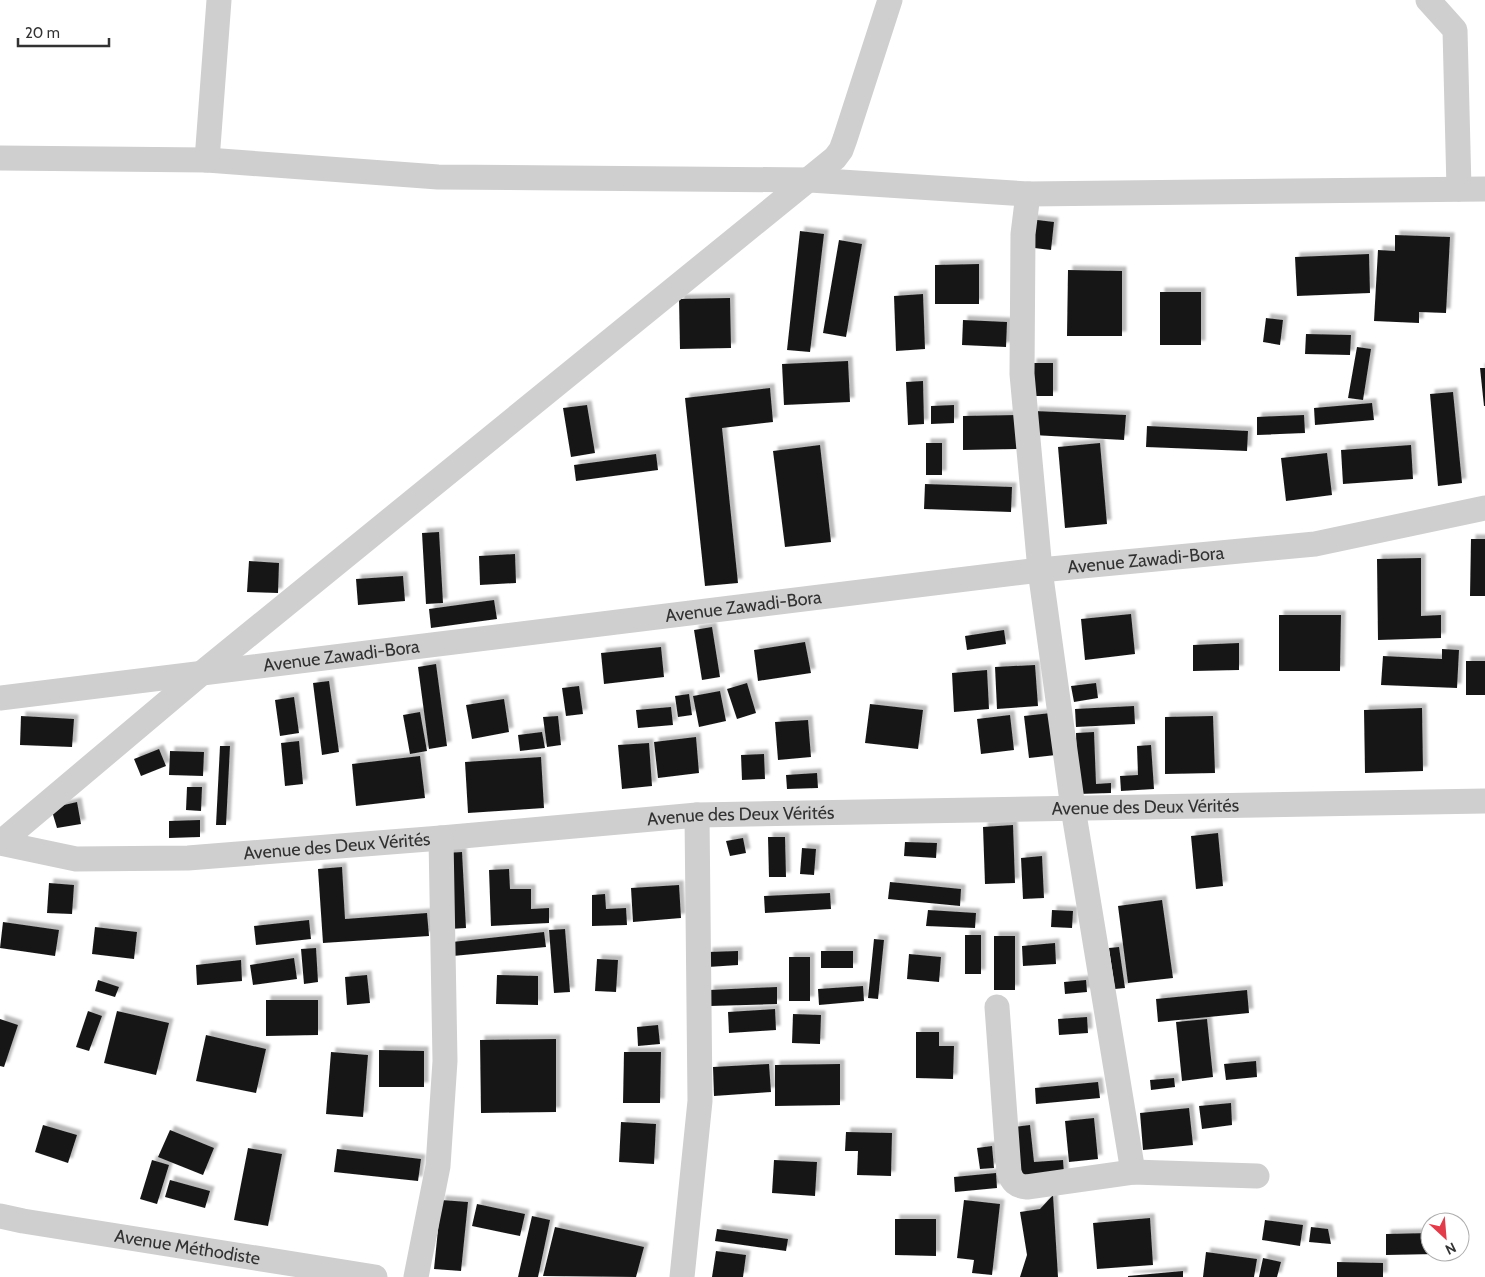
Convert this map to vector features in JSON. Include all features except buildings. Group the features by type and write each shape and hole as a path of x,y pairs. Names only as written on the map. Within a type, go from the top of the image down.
{"street":[{"path":"207,160 219,0"},
{"path":"0,843 204,672 835,158 841,150 890,0"},
{"path":"1428,0 1455,30"},
{"path":"1453,0 1459,189"},
{"path":"0,158 207,160 438,177 810,180 1028,194 1485,189"},
{"path":"1028,194 1023,234 1022,374 1040,570 1073,808 1133,1172"},
{"name":"Avenue Zawadi-Bora","path":"0,698 1040,570 1315,544 1485,508"},
{"name":"Avenue des Deux Vérités","path":"0,843 76,859 188,858 697,815 1485,801"},
{"path":"682,1277 700,1102 697,815"},
{"path":"416,1277 438,1166 446,1061 441,838"},
{"path":"997,1007 1009,1172 1016,1184 1027,1187 1133,1172 1257,1176"},
{"name":"Avenue Méthodiste","path":"0,1216 375,1277"}]}
